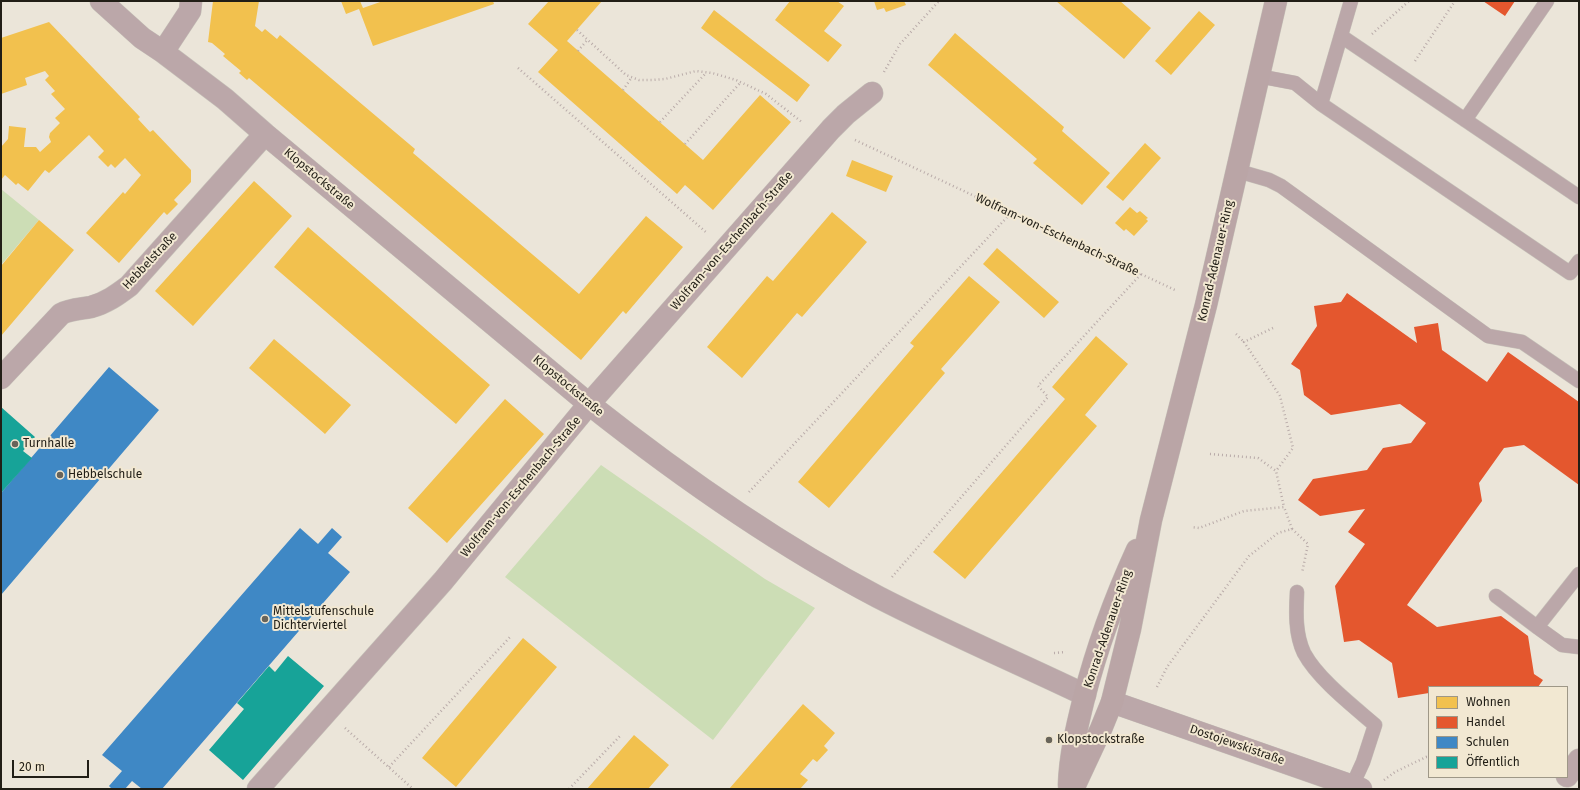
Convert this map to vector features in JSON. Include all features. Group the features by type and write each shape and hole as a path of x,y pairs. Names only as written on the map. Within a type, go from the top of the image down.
{"main road":[{"name":"Konrad-Adenauer-Ring","path":"1072,789 1102,729 1112,702 1130,629 1151,520 1206,305 1276,1"},
{"name":"Konrad-Adenauer-Ring","path":"1069,789 1073,750 1095,658 1126,572 1151,520"}],"street":[{"name":"Klopstockstraße","path":"101,1 142,38 225,99 589,404 639,444 732,510 799,552 876,596 969,642 1028,667 1085,695"},
{"path":"163,52 190,11 191,1"},
{"name":"Wolfram-von-Eschenbach-Straße","path":"258,789 443,581 589,404 826,134 846,114 872,93"},
{"name":"Hebbelstraße","path":"1,378 61,314 66,311 101,303 110,299 129,286 265,134"},
{"name":"Dostojewskistraße","path":"1112,702 1357,788"},
{"path":"1568,776 1579,760"},
{"path":"1557,789 1566,778"}],"lane":[{"path":"1321,104 1351,1"},
{"path":"1465,120 1547,1"},
{"path":"1341,36 1579,197"},
{"path":"1258,76 1295,83 1321,104 1570,273 1579,261"},
{"path":"1238,171 1269,180 1281,186 1488,336 1522,342 1579,381"},
{"path":"1537,627 1579,574"},
{"path":"1298,592 1296,615 1298,634 1304,652 1318,672 1376,726 1363,762 1357,788"},
{"path":"1496,596 1562,645 1579,647"}],"path":[{"path":"872,93 900,44 939,1"},
{"path":"1358,47 1409,1"},
{"path":"1404,78 1455,1"},
{"path":"577,30 626,75 639,80 652,80 665,79 696,71 706,72 741,82 766,94 826,134"},
{"path":"578,51 588,39"},
{"path":"518,68 725,249"},
{"path":"660,122 706,72"},
{"path":"623,90 632,77"},
{"path":"685,144 741,82"},
{"name":"Wolfram-von-Eschenbach-Straße","path":"826,134 1011,213 1175,290"},
{"path":"732,510 1011,213"},
{"path":"876,596 1048,398 1038,386 1141,274"},
{"path":"1244,342 1273,328"},
{"path":"1236,334 1244,342 1280,396 1293,448 1276,471"},
{"path":"1210,454 1258,458 1276,471 1284,507 1292,529 1308,544 1298,592"},
{"path":"1191,527 1199,528 1244,511 1284,507"},
{"path":"1157,687 1167,667 1249,556 1278,533 1292,529"},
{"path":"389,767 511,636"},
{"path":"327,712 413,789"},
{"path":"569,789 622,734"},
{"path":"1383,780 1395,772 1428,757"}],"green space":[{"path":"1,189 39,220 1,265"},
{"path":"601,465 765,579 815,608 713,740 505,577"}],"building: Wohnen":[{"path":"213,1 259,1 255,26 262,32 265,29 277,39 280,35 415,149 413,153 579,294 646,216 683,247 626,314 623,311 581,360 249,78 247,80 239,73 241,71 223,56 225,54 212,43 208,42"},
{"path":"341,1 360,1 363,8 383,1 493,1 494,4 373,46 359,9 346,14"},
{"path":"549,1 602,1 567,41 703,160 760,95 791,122 713,210 685,185 677,194 538,72 558,50 528,24"},
{"path":"790,1 837,1 844,6 824,31 842,45 828,62 775,20"},
{"path":"874,1 904,1 906,5 886,12 884,8 877,10"},
{"path":"1056,1 1120,1 1151,28 1124,59"},
{"path":"714,10 810,85 797,102 701,28"},
{"path":"1199,11 1215,25 1171,75 1155,61"},
{"path":"49,22 140,117 138,119 150,132 153,130 191,170 191,182 174,200 178,204 167,215 164,212 119,263 86,233 123,192 125,194 141,175 125,158 115,168 111,164 108,167 98,157 104,151 89,135 49,173 45,170 28,191 18,183 16,185 5,175 1,180 1,147 8,139 9,126 26,128 24,147 36,147 40,152 51,142 49,137 50,133 60,123 55,118 65,109 51,94 55,91 45,80 49,76 45,71 25,78 27,85 1,94 1,38"},
{"path":"955,33 1064,127 1062,131 1110,173 1082,205 1033,163 1037,159 928,65"},
{"path":"1145,143 1161,158 1123,201 1106,187"},
{"path":"852,160 893,176 886,192 846,176"},
{"path":"254,181 292,216 193,326 155,291"},
{"path":"1130,207 1137,213 1140,211 1148,218 1146,219 1148,221 1134,236 1126,229 1124,231 1115,223"},
{"path":"832,212 867,242 802,317 797,313 742,378 707,347 767,276 773,281"},
{"path":"39,220 74,250 1,336 1,266"},
{"path":"308,227 490,385 456,424 274,267"},
{"path":"997,248 1059,302 1044,318 983,264"},
{"path":"969,276 1000,302 941,369 945,373 829,508 798,482 914,346 910,343"},
{"path":"1096,336 1128,364 1085,415 1097,426 965,579 933,552 1065,399 1052,387"},
{"path":"274,339 351,405 325,434 249,368"},
{"path":"505,399 544,434 447,543 408,508"},
{"path":"523,638 557,667 456,787 422,758"},
{"path":"803,704 835,733 824,746 828,750 817,762 813,759 800,774 808,780 800,789 729,789"},
{"path":"634,735 669,765 648,789 587,789"}],"building: Handel":[{"path":"1483,1 1515,1 1505,16"},
{"path":"1347,293 1417,343 1414,327 1438,323 1442,350 1487,382 1508,352 1579,402 1579,485 1524,445 1504,448 1479,483 1482,501 1407,605 1437,627 1501,616 1528,636 1534,674 1543,680 1539,686 1428,686 1428,693 1398,698 1392,663 1359,640 1344,642 1335,586 1365,544 1348,532 1365,509 1320,516 1298,500 1313,479 1367,470 1383,448 1411,443 1426,423 1400,404 1331,415 1304,395 1300,370 1291,364 1317,326 1314,306 1341,302"}],"building: Schulen":[{"name":"Hebbelschule","path":"109,367 159,410 1,595 1,493"},
{"name":"Mittelstufenschule Dichterviertel","path":"300,528 318,544 332,528 342,537 328,553 350,572 162,789 142,789 132,781 125,789 112,789 109,786 122,771 102,755"}],"building: Öffentlich":[{"name":"Turnhalle","path":"1,407 35,437 23,451 32,458 1,493"},
{"path":"288,656 324,686 243,780 209,750 244,709 237,703 269,666 275,672"}],"place":[{"name":"Turnhalle","path":"15,444"},
{"name":"Hebbelschule","path":"60,475"},
{"name":"Mittelstufenschule Dichterviertel","path":"265,619"},
{"name":"Klopstockstraße","path":"1049,740"}]}
